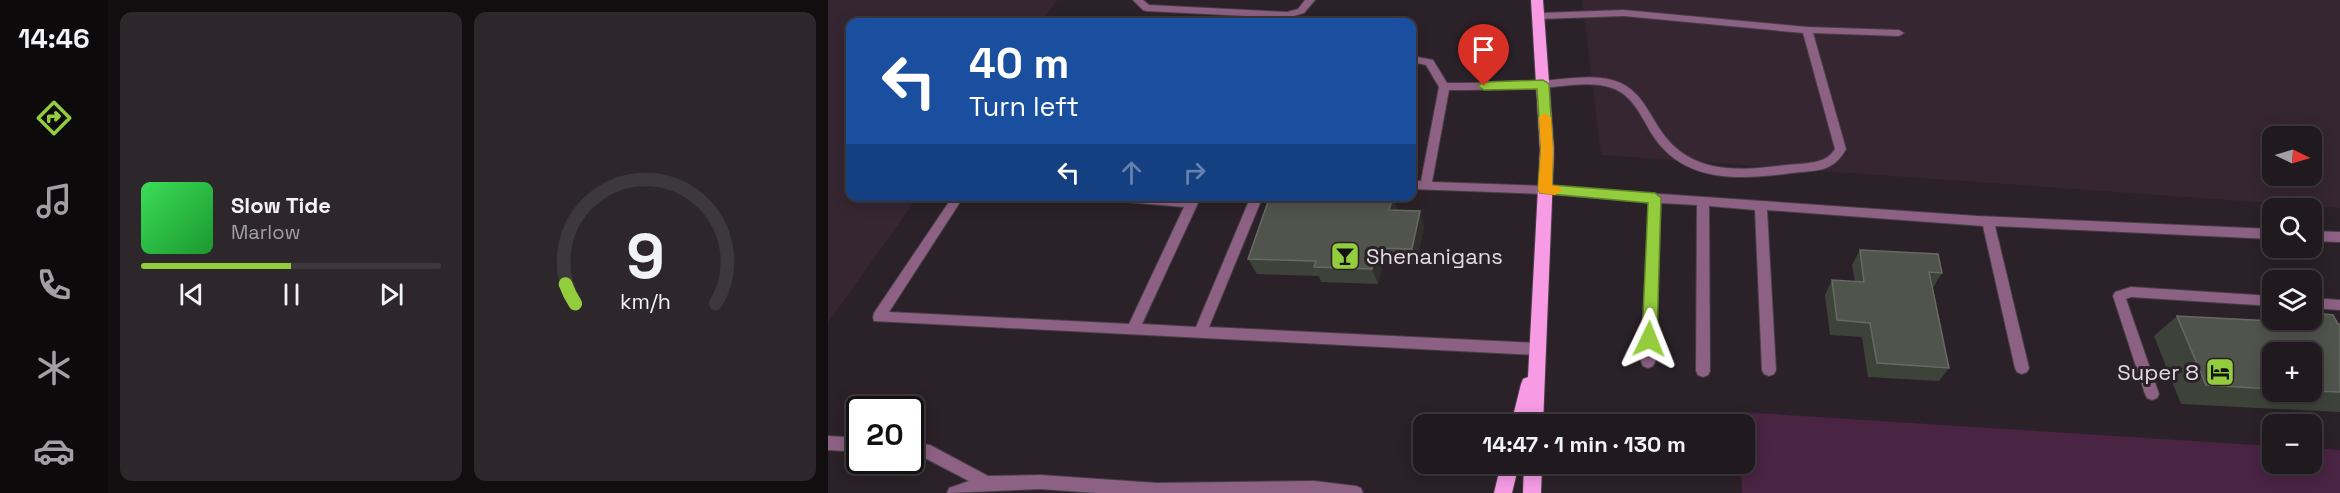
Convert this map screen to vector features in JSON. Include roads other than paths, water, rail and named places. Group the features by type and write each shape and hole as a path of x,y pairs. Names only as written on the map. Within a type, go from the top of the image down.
{"main road":[{"path":"1534,414 1547,150 1537,0"},
{"path":"1521,414 1537,349"},
{"path":"1503,493 1508,474"},
{"path":"1532,493 1533,474"}],"lane":[{"path":"1138,0 1146,8 1287,15 1307,8 1310,0"},
{"path":"1539,16 1624,14 1807,30 1899,33"},
{"path":"1444,87 1604,83 1619,87 1633,97 1667,150 1684,163 1709,171 1730,173 1823,165 1835,159 1841,149 1807,30"},
{"path":"1416,60 1429,62 1444,87 1426,186"},
{"path":"1416,185 1545,189 1988,221 2262,234"},
{"path":"1648,362 1655,198"},
{"path":"956,201 879,317 1537,349"},
{"path":"1133,329 1191,203 1166,201"},
{"path":"1200,333 1255,201"},
{"path":"1703,202 1703,370"},
{"path":"1761,206 1769,370"},
{"path":"1988,221 2022,368"},
{"path":"2322,236 2340,237"},
{"path":"2152,394 2119,296 2131,292 2262,300"},
{"path":"2322,304 2340,305"},
{"path":"828,443 846,444"},
{"path":"924,450 987,483 1037,488 1157,490 1314,488 1356,493"},
{"path":"954,493 987,483"}],"place":[{"name":"Shenanigans","path":"1345,256"},
{"name":"Super 8","path":"2220,372"}]}
